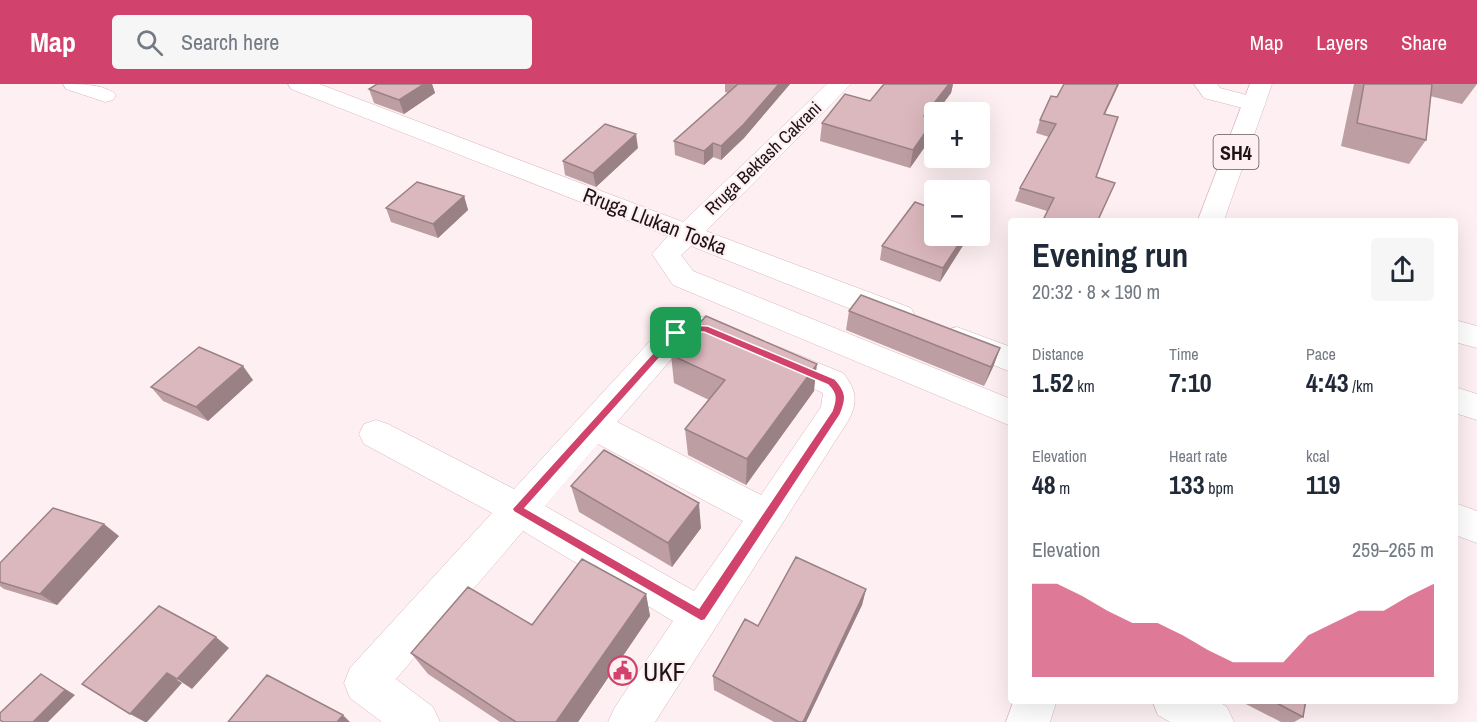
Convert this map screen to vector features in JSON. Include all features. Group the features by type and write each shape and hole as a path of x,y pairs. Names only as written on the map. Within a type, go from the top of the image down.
{"street":[{"path":"74,84 105,95"},
{"name":"Rruga Llukan Toska","path":"299,84 1008,359"},
{"name":"Rruga Bektash Cakrani","path":"840,84 666,254 683,278 1008,412"},
{"path":"1205,84 1212,93 1257,94"},
{"name":"SH4","path":"1212,218 1257,94"},
{"path":"418,722 365,683 676,333 687,329 705,328 832,382 840,391 841,399 836,412 630,722"},
{"path":"1458,332 1477,337"},
{"path":"1458,401 1477,408"},
{"path":"593,426 767,516"},
{"path":"376,434 518,509 701,616"},
{"path":"1458,520 1477,527"},
{"path":"1028,722 1035,704"},
{"path":"1180,704 1212,722"}],"building":[{"path":"377,84 424,84 399,100 369,89"},
{"path":"738,84 779,84 721,146 713,143 704,151 674,141"},
{"path":"884,84 949,84 935,102 924,102 924,134 913,150 822,123 845,94 870,101"},
{"path":"1064,84 1118,84 1104,114 1118,117 1096,177 1115,183 1099,218 1044,218 1054,198 1020,188 1056,124 1040,120 1051,96 1057,97"},
{"path":"1364,84 1432,84 1426,140 1357,123"},
{"path":"605,124 636,134 593,173 563,161"},
{"path":"417,182 464,196 433,224 386,208"},
{"path":"915,202 924,205 924,246 957,246 943,268 882,246"},
{"path":"861,295 1000,348 991,367 849,311"},
{"path":"706,316 817,364 747,459 685,429 725,380 671,355"},
{"path":"199,347 243,366 196,407 151,387"},
{"path":"604,450 699,503 668,543 571,486"},
{"path":"53,508 104,524 40,594 0,582 0,563"},
{"path":"796,557 866,589 803,722 799,722 713,676 745,619 758,626"},
{"path":"582,559 646,594 556,722 516,722 411,653 468,587 532,625"},
{"path":"159,606 216,637 177,679 167,673 130,714 82,684"},
{"path":"41,674 65,690 33,722 3,722 0,720 0,713"},
{"path":"267,675 343,715 337,722 228,722"},
{"path":"1279,704 1305,704 1303,717"}],"place":[{"name":"UKF","path":"622,671"}],"route":[{"path":"696,327 705,328 832,382 840,391 841,399 836,412 701,616 518,509 676,333 696,327"}]}
